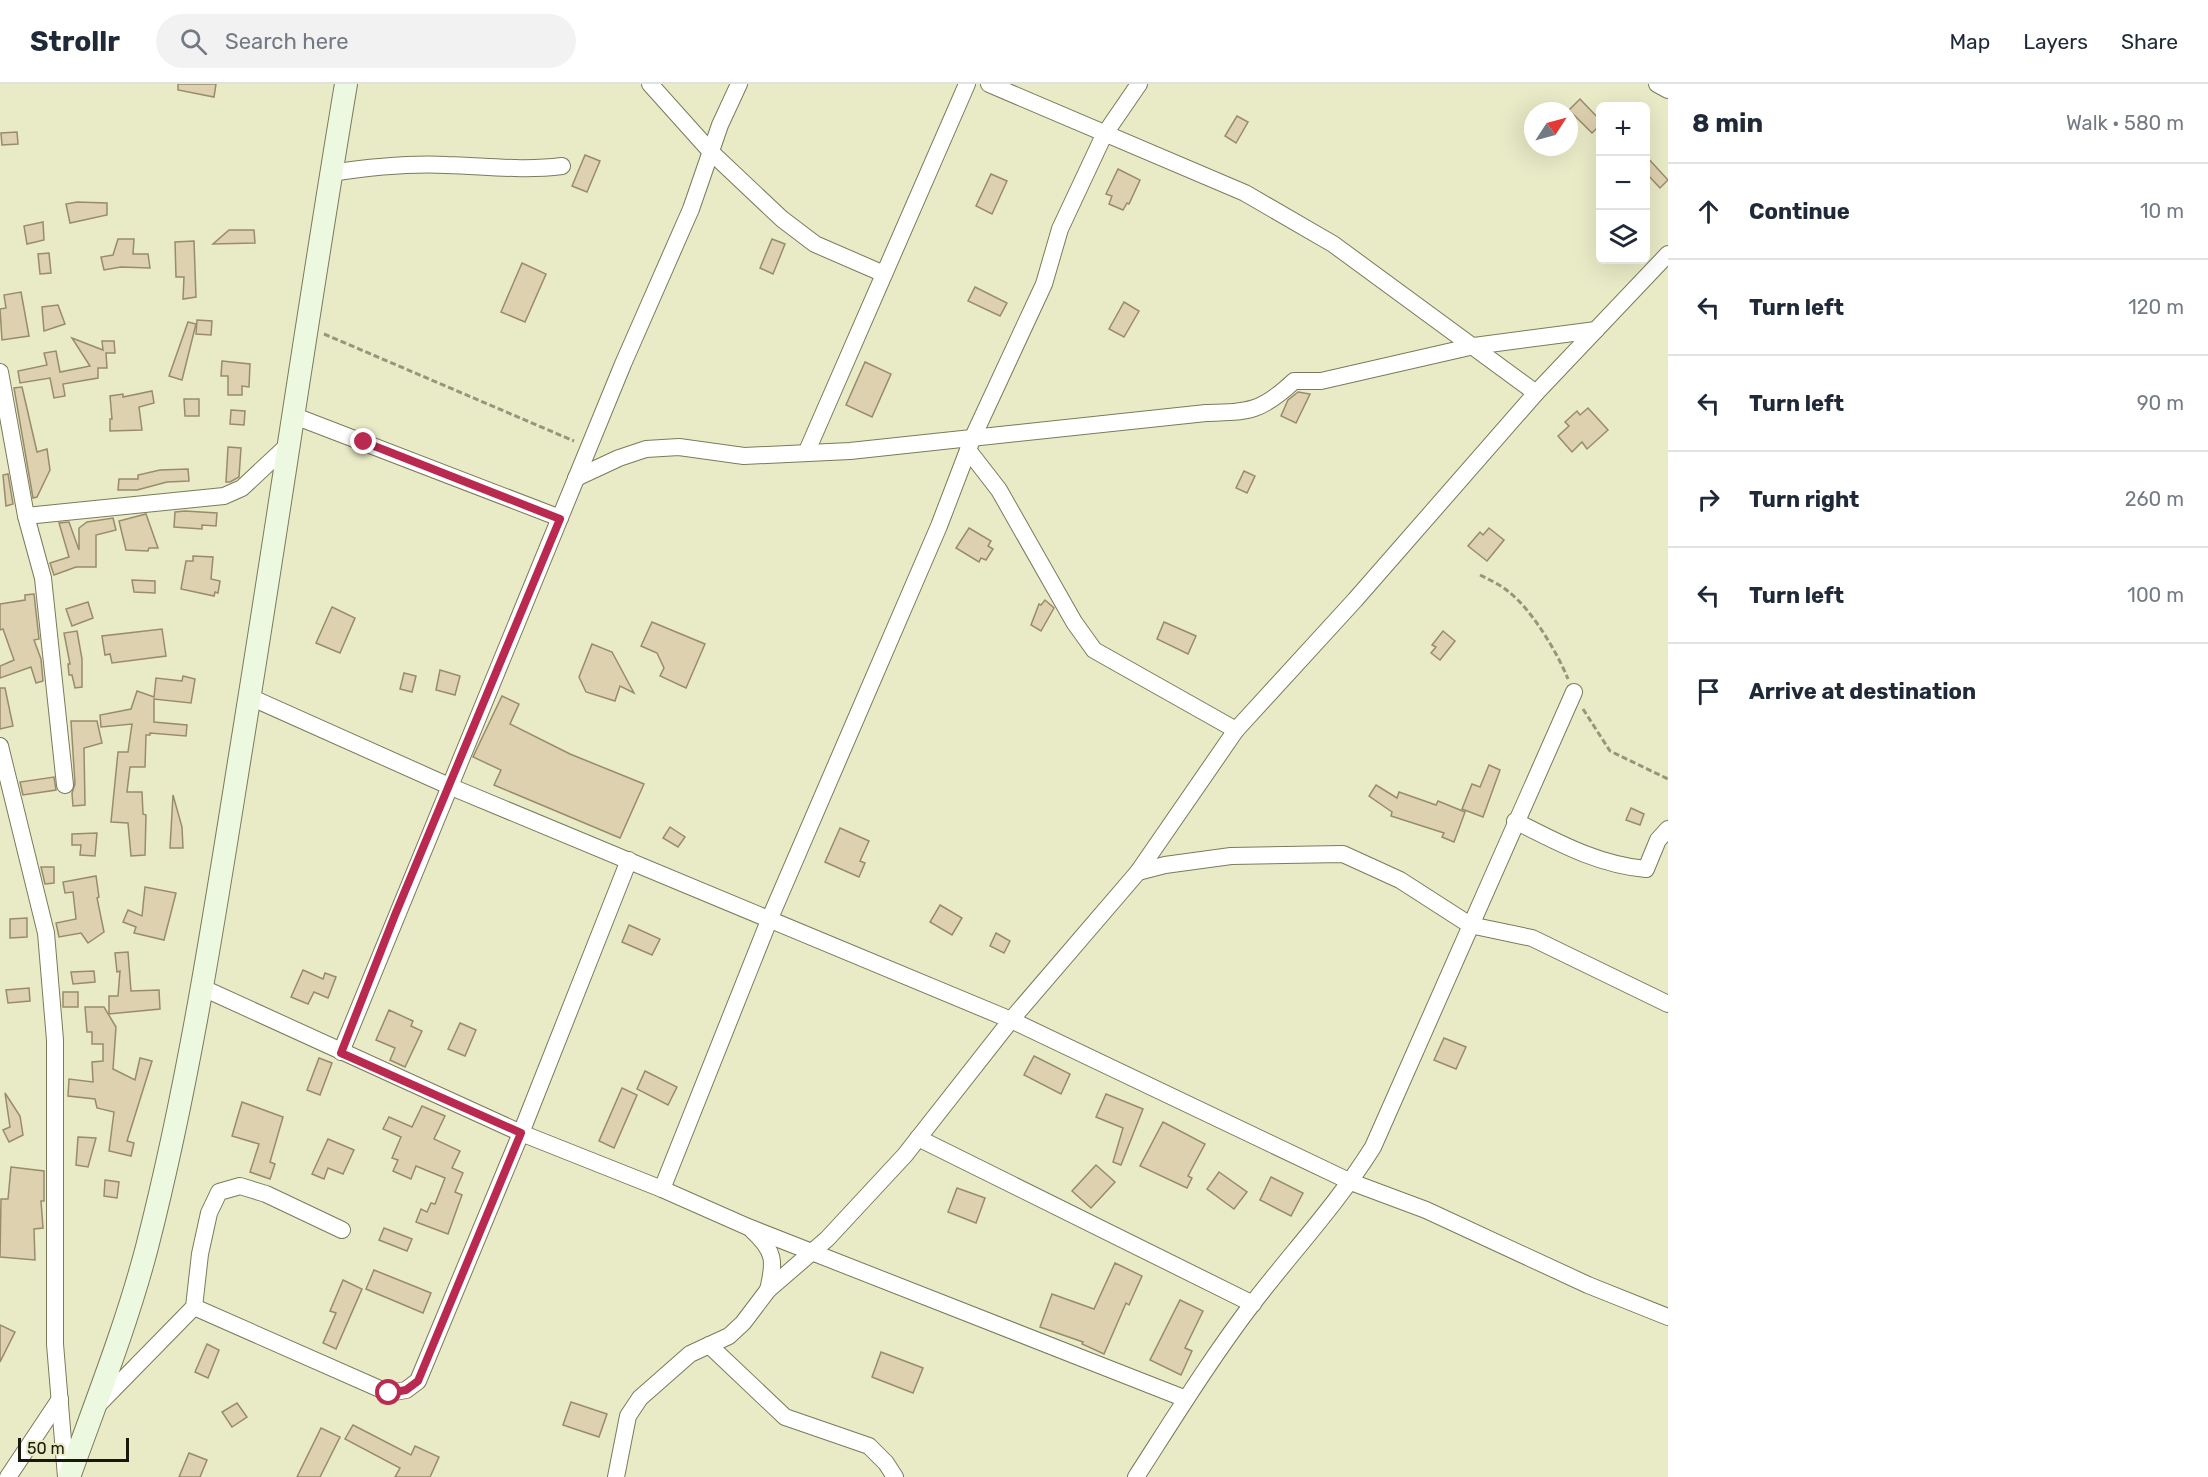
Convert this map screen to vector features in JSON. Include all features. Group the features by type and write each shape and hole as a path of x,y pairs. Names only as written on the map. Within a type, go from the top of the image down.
{"main road":[{"path":"68,1477 146,1251 176,1129 203,988 250,697 305,326 346,84"}],"street":[{"path":"650,84 711,152 782,219 815,244 884,274"},
{"path":"341,1053 623,364 692,209 720,125 739,84"},
{"path":"807,452 967,84"},
{"path":"989,84 1254,199 1333,244 1536,393"},
{"path":"662,1189 770,918 939,526 970,443 1044,285 1060,229 1104,135 1139,84"},
{"path":"1657,84 1668,90"},
{"path":"331,173 382,165 445,164 536,169 562,166"},
{"path":"616,1477 628,1416 640,1398 690,1354 729,1336 743,1323 768,1290 813,1251 905,1155 1011,1020 1138,872 1236,730 1355,600 1536,393 1668,254"},
{"path":"576,478 619,458 646,449 679,447 744,456 850,451 970,443 1206,413 1249,412 1276,398 1294,381 1321,381 1473,346 1596,330"},
{"path":"0,372 26,516 43,578 64,785"},
{"path":"292,416 560,519"},
{"path":"970,443 1074,622 1094,650 1122,668 1236,730"},
{"path":"26,516 224,496 242,488 288,445"},
{"path":"1136,1477 1186,1399 1253,1304 1351,1182 1378,1137 1515,821 1574,692"},
{"path":"250,697 449,786 1011,1020 1351,1182 1426,1210 1588,1285 1668,1317"},
{"path":"0,746 46,933 55,1040 55,1344 68,1477"},
{"path":"1515,821 1578,852 1610,864 1646,869 1658,840 1668,829"},
{"path":"1138,872 1165,865 1231,856 1343,854 1400,880 1470,925 1532,938 1668,1004"},
{"path":"194,1307 389,1393 406,1390 418,1381 521,1133 629,860"},
{"path":"203,988 341,1053 521,1133 662,1189 748,1227 1186,1399"},
{"path":"918,1138 1253,1304"},
{"path":"93,1410 194,1307 200,1254 209,1213 219,1192 240,1186 266,1194 342,1230"},
{"path":"748,1227 764,1241 772,1256 768,1290"},
{"path":"709,1345 785,1417 869,1446 886,1463 895,1477"},
{"path":"8,1477 60,1399"}],"path":[{"path":"305,326 567,439 591,445"}],"building":[{"path":"178,84 216,84 214,97 178,90"},
{"path":"1580,99 1596,116 1596,129 1592,133 1578,119 1577,102"},
{"path":"1237,116 1248,122 1236,143 1225,136"},
{"path":"17,132 18,144 2,145 1,133"},
{"path":"585,155 600,161 587,192 572,186"},
{"path":"1650,160 1668,180 1660,188 1650,177"},
{"path":"1118,169 1140,180 1129,204 1127,203 1123,210 1109,204 1112,196 1106,194"},
{"path":"991,174 1007,181 992,214 976,206"},
{"path":"107,203 107,215 70,223 66,204"},
{"path":"43,222 44,240 27,244 24,226"},
{"path":"229,230 254,230 255,243 213,244"},
{"path":"118,239 134,239 133,254 148,254 150,268 121,267 104,270 101,257 113,255"},
{"path":"772,239 785,244 773,274 760,268"},
{"path":"194,241 196,297 183,299 184,277 176,277 175,242"},
{"path":"49,253 51,273 40,274 38,254"},
{"path":"522,263 546,274 525,322 501,312"},
{"path":"975,287 1007,303 1000,316 968,301"},
{"path":"21,292 29,336 2,340 0,309 6,308 4,295"},
{"path":"1124,302 1139,311 1124,337 1109,329"},
{"path":"58,305 65,324 44,331 42,307"},
{"path":"197,320 212,321 211,335 196,334"},
{"path":"188,322 196,324 182,380 169,376"},
{"path":"72,338 103,350 102,341 114,341 115,353 106,353 107,368 98,368 98,378 63,384 65,396 54,398 50,378 20,383 18,371 47,365 44,353 56,351 60,372 90,366"},
{"path":"222,361 250,364 249,387 242,386 242,395 228,395 228,376 221,376"},
{"path":"865,362 891,374 872,417 846,405"},
{"path":"22,387 37,452 47,449 50,470 37,497 33,498 14,388"},
{"path":"152,391 154,403 139,407 142,430 110,431 110,419 112,419 110,396 123,394 123,397"},
{"path":"1298,392 1310,394 1296,423 1281,416 1288,400"},
{"path":"184,399 199,399 199,416 185,416"},
{"path":"1588,408 1608,430 1587,449 1582,442 1572,452 1558,436 1569,426 1565,422 1577,411 1580,415"},
{"path":"231,410 245,411 244,425 230,424"},
{"path":"228,447 241,448 239,477 226,482"},
{"path":"188,469 189,481 167,482 137,490 118,490 119,479 138,479 138,475 160,470"},
{"path":"1244,471 1255,476 1247,493 1236,488"},
{"path":"8,474 13,504 6,506 3,475"},
{"path":"175,512 217,513 216,526 202,525 202,529 174,527"},
{"path":"146,514 158,548 149,548 148,551 126,550 119,521"},
{"path":"113,518 116,530 96,535 96,567 76,567 54,575 50,563 69,557 59,523 69,522 79,550 79,528 87,522"},
{"path":"969,528 991,541 988,546 993,549 986,560 981,558 979,562 956,548"},
{"path":"1489,528 1504,540 1487,561 1468,546 1480,532 1483,535"},
{"path":"193,556 213,557 211,579 220,581 218,593 215,592 214,596 181,589 186,561 193,561"},
{"path":"132,580 155,581 155,593 134,592"},
{"path":"34,594 39,639 34,640 41,659 43,681 36,683 31,667 0,678 0,666 14,660 3,629 0,630 0,604 25,600 25,595"},
{"path":"1045,600 1054,608 1041,631 1031,625 1039,604 1041,605"},
{"path":"88,602 93,618 72,626 66,609"},
{"path":"332,607 355,618 340,653 316,643"},
{"path":"652,622 705,644 686,688 660,676 664,668 657,653 641,646"},
{"path":"1164,622 1196,636 1188,654 1157,639"},
{"path":"162,629 166,656 112,663 110,654 105,655 102,636"},
{"path":"77,631 82,659 82,687 75,688 72,675 69,675 68,664 70,664 64,633"},
{"path":"1443,631 1455,641 1440,660 1431,653 1436,647 1432,645"},
{"path":"592,644 612,652 634,693 620,686 615,701 586,692 579,677"},
{"path":"440,670 460,676 455,695 436,690"},
{"path":"404,673 416,676 412,692 400,689"},
{"path":"183,676 195,679 191,703 154,699 154,722 187,725 186,736 150,733 146,735 145,767 130,767 127,792 142,792 143,814 146,815 145,855 131,856 128,823 111,822 118,752 128,752 132,724 101,727 100,715 131,709 137,691 154,697 156,678 182,681"},
{"path":"0,688 5,688 13,726 0,729"},
{"path":"502,696 519,704 510,724 570,754 644,784 620,838 494,785 501,770 473,757"},
{"path":"71,721 97,721 102,743 84,748 85,805 73,806 72,793 75,784"},
{"path":"1489,765 1500,770 1483,817 1462,809 1472,784 1480,787"},
{"path":"54,777 56,790 23,795 20,782"},
{"path":"1376,785 1397,798 1399,792 1436,805 1438,801 1465,812 1454,842 1442,837 1444,833 1391,816 1392,812 1369,796"},
{"path":"173,795 182,827 183,848 170,848"},
{"path":"1631,808 1644,814 1640,825 1626,820"},
{"path":"670,827 685,837 678,847 663,838"},
{"path":"840,828 869,841 860,861 865,863 859,877 825,862"},
{"path":"97,833 95,856 80,855 81,845 72,845 72,834"},
{"path":"41,867 54,867 54,883 45,884"},
{"path":"96,876 99,897 97,898 104,932 88,943 81,933 59,937 56,923 76,919 73,892 65,893 63,882"},
{"path":"145,887 176,893 164,940 134,933 136,927 123,922 128,910 142,916"},
{"path":"940,905 962,918 952,935 930,922"},
{"path":"27,918 27,937 10,938 10,919"},
{"path":"629,925 660,939 652,955 622,942"},
{"path":"996,933 1010,941 1004,953 990,946"},
{"path":"128,952 131,991 159,990 160,1009 109,1014 109,996 118,996 120,971 117,972 115,953"},
{"path":"303,970 323,979 325,973 336,977 328,998 314,992 308,1004 291,997"},
{"path":"94,971 95,982 73,984 71,972"},
{"path":"29,988 30,1001 8,1003 6,990"},
{"path":"63,992 78,992 78,1007 63,1007"},
{"path":"85,1007 104,1007 116,1027 113,1069 135,1080 140,1058 152,1061 127,1141 134,1143 131,1156 109,1151 114,1112 97,1108 95,1099 68,1096 69,1079 93,1082 92,1062 103,1061 103,1044 92,1044 92,1032 87,1032"},
{"path":"389,1010 413,1021 411,1026 422,1031 405,1067 390,1060 395,1048 376,1040"},
{"path":"460,1023 476,1030 465,1056 448,1049"},
{"path":"1444,1038 1466,1047 1456,1069 1434,1060"},
{"path":"1034,1056 1070,1074 1061,1094 1024,1075"},
{"path":"319,1058 332,1063 320,1095 307,1090"},
{"path":"645,1071 677,1087 668,1105 637,1089"},
{"path":"622,1088 637,1095 614,1148 599,1141"},
{"path":"5,1093 20,1116 23,1135 9,1142 3,1130 10,1127"},
{"path":"1106,1094 1143,1109 1121,1165 1113,1162 1123,1128 1096,1117"},
{"path":"242,1102 283,1117 270,1162 275,1164 270,1179 250,1172 259,1144 232,1136"},
{"path":"422,1106 445,1116 434,1139 460,1151 452,1168 463,1173 455,1192 462,1195 448,1234 416,1222 421,1209 427,1212 431,1203 435,1204 445,1178 416,1166 411,1179 393,1171 398,1160 392,1158 401,1137 383,1129 389,1117 412,1127"},
{"path":"1163,1122 1205,1144 1188,1176 1192,1178 1187,1188 1140,1166"},
{"path":"78,1137 96,1138 88,1167 76,1165"},
{"path":"328,1139 354,1150 343,1174 328,1168 324,1179 312,1174"},
{"path":"1096,1165 1115,1182 1091,1208 1072,1191"},
{"path":"11,1167 44,1171 44,1201 41,1201 43,1228 34,1229 35,1260 0,1257 1,1199 8,1199"},
{"path":"1219,1172 1247,1192 1234,1209 1207,1189"},
{"path":"1271,1177 1303,1193 1291,1216 1260,1200"},
{"path":"105,1180 119,1182 117,1198 104,1196"},
{"path":"957,1188 985,1198 976,1223 948,1212"},
{"path":"384,1228 412,1239 407,1251 379,1240"},
{"path":"1115,1263 1142,1276 1129,1305 1126,1303 1104,1354 1082,1344 1083,1342 1040,1327 1052,1294 1094,1309"},
{"path":"374,1270 431,1293 423,1313 366,1289"},
{"path":"343,1280 362,1289 336,1349 323,1343 336,1313 330,1311"},
{"path":"1180,1300 1203,1311 1185,1348 1192,1351 1181,1375 1150,1360"},
{"path":"0,1325 15,1332 0,1362"},
{"path":"207,1344 219,1350 208,1378 195,1372"},
{"path":"881,1352 923,1368 913,1393 872,1377"},
{"path":"571,1402 607,1414 599,1437 563,1425"},
{"path":"237,1403 247,1417 232,1427 222,1412"},
{"path":"353,1425 411,1455 415,1446 439,1457 430,1477 395,1477 400,1468 345,1439"},
{"path":"321,1428 340,1437 320,1477 297,1477"},
{"path":"189,1453 207,1460 200,1477 179,1477"}],"route":[{"path":"364,442 560,519 395,915 341,1053 521,1133 418,1381 406,1390 389,1393"}]}
